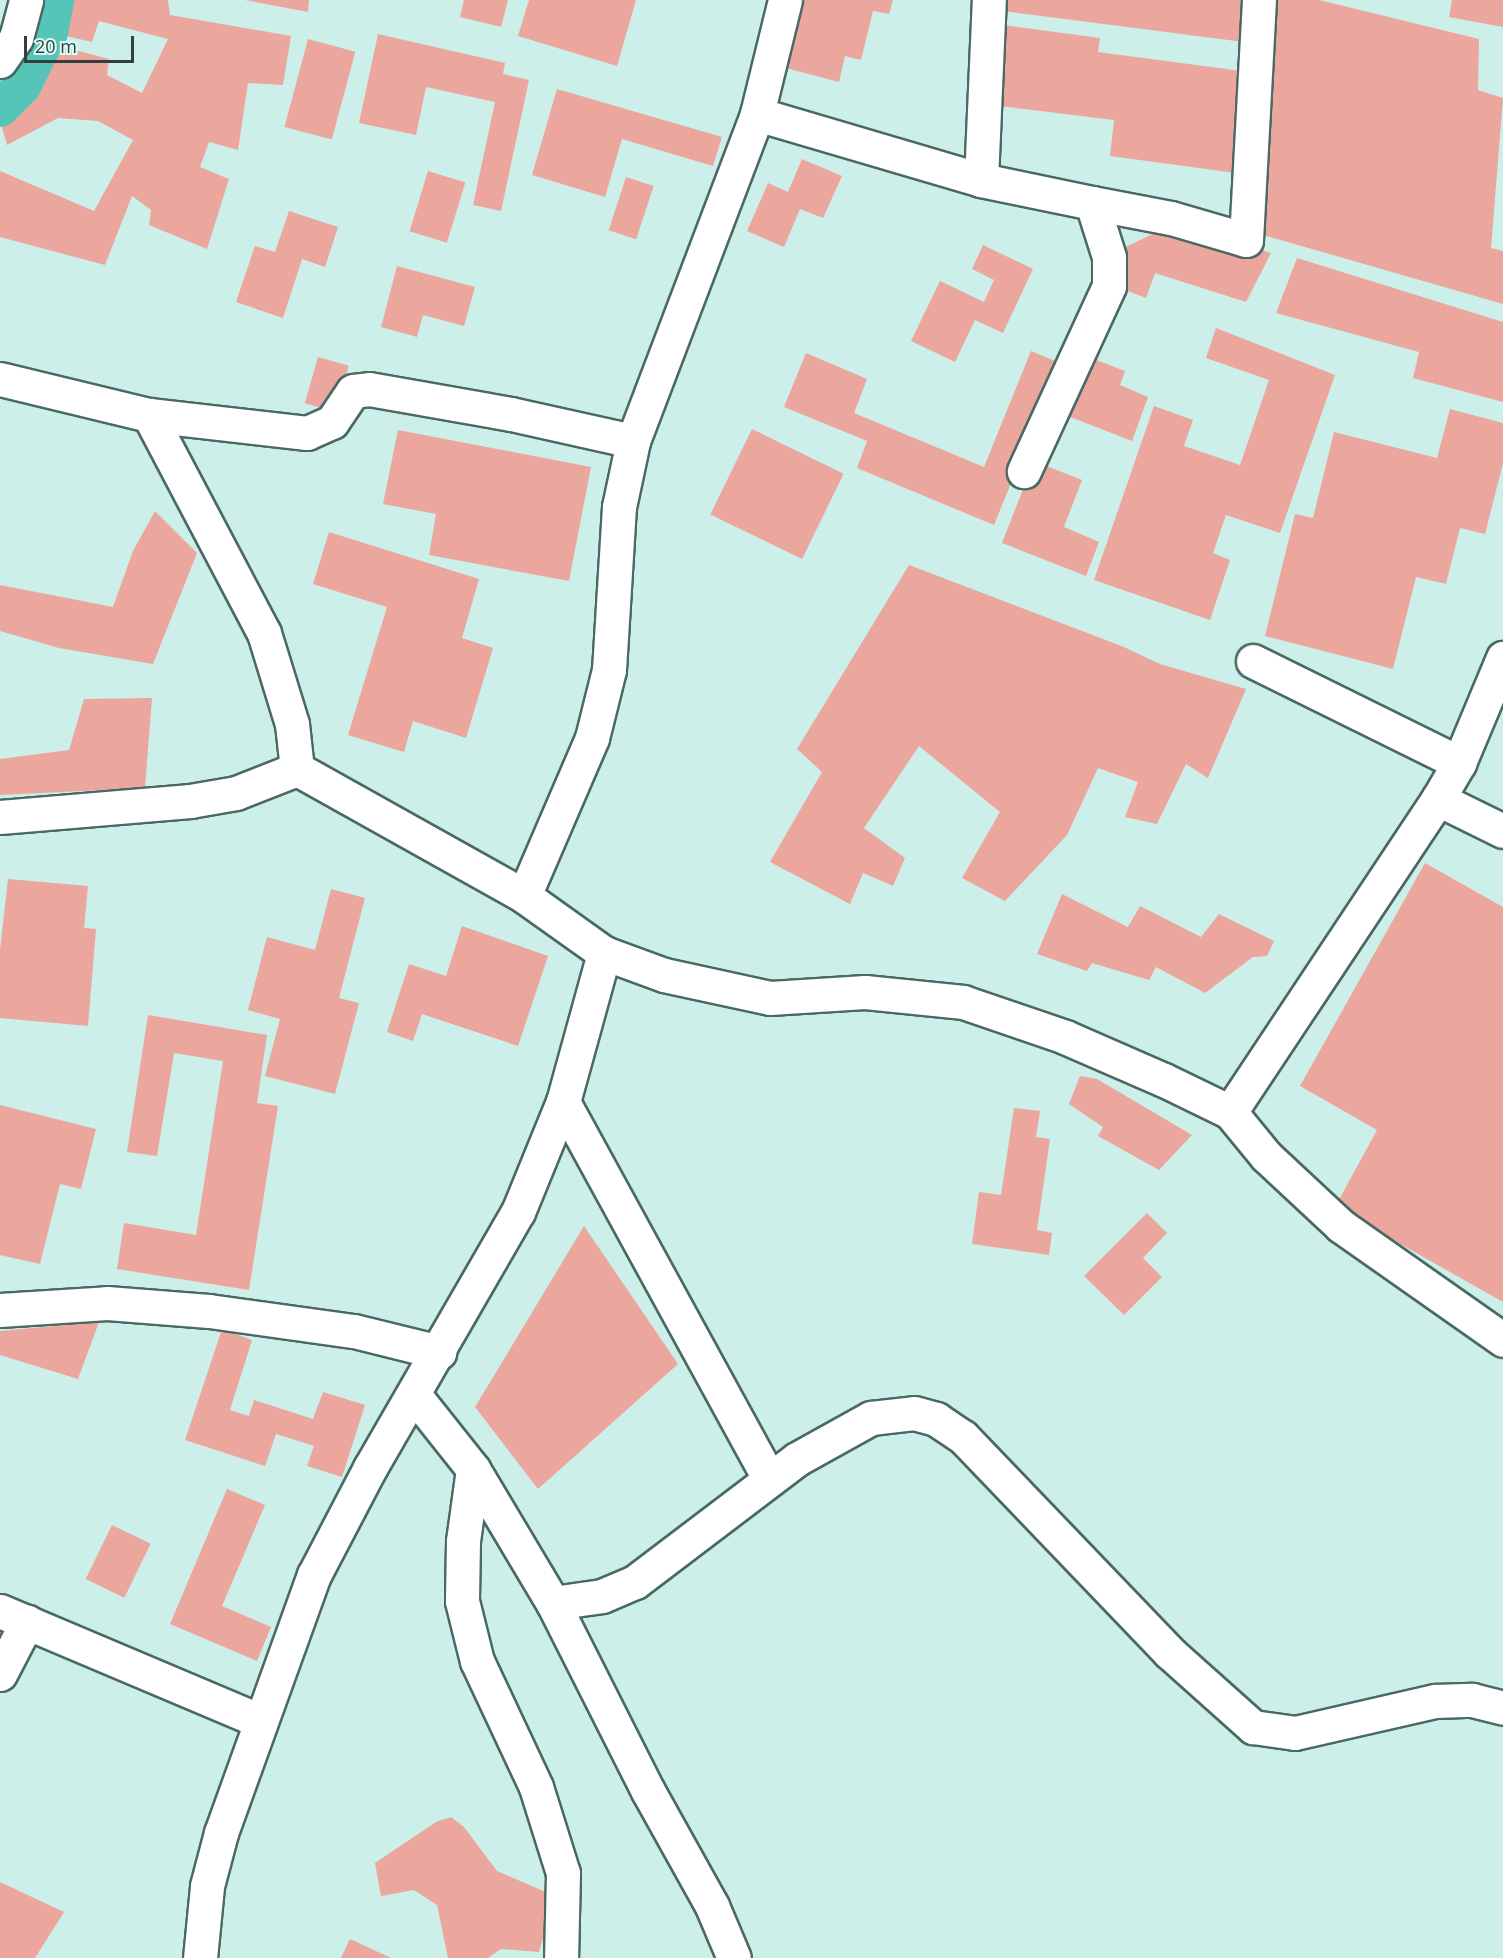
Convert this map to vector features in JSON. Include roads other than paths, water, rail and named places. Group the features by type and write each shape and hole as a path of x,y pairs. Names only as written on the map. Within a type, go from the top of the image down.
{"lane":[{"path":"0,62 16,38 26,0"},
{"path":"524,896 592,738 609,670 618,574 619,507 633,441 757,114 785,0"},
{"path":"981,180 989,0"},
{"path":"757,114 981,180 1171,218 1246,240 1259,0"},
{"path":"1024,471 1109,286 1109,257 1092,203"},
{"path":"0,379 149,415 307,433 332,422 353,391 369,389 511,414 633,441"},
{"path":"149,415 264,633 292,724 297,769"},
{"path":"1230,1112 1438,799 1459,763 1503,658"},
{"path":"1253,661 1459,763"},
{"path":"0,817 190,801 236,793 297,769"},
{"path":"297,769 524,896 604,953 664,975 770,998 865,992 963,1002 1065,1037 1230,1112 1266,1156 1341,1226 1503,1340"},
{"path":"1438,799 1503,831"},
{"path":"200,1958 207,1886 221,1833 314,1575 370,1468 415,1396 518,1212 563,1102 604,953"},
{"path":"563,1102 769,1479"},
{"path":"0,1310 107,1303 209,1311 354,1331 439,1352"},
{"path":"415,1396 473,1470 553,1603 643,1782 712,1906 734,1958"},
{"path":"553,1603 602,1596 635,1582 797,1459 871,1418 914,1413 936,1419 963,1437 1169,1652 1253,1727 1295,1733 1435,1701 1472,1701 1503,1708"},
{"path":"473,1470 463,1541 462,1601 477,1661 536,1787 563,1873 561,1958"},
{"path":"0,1674 13,1616 260,1721"}],"waterway":[{"path":"0,108 22,86 49,32 55,0"}]}
